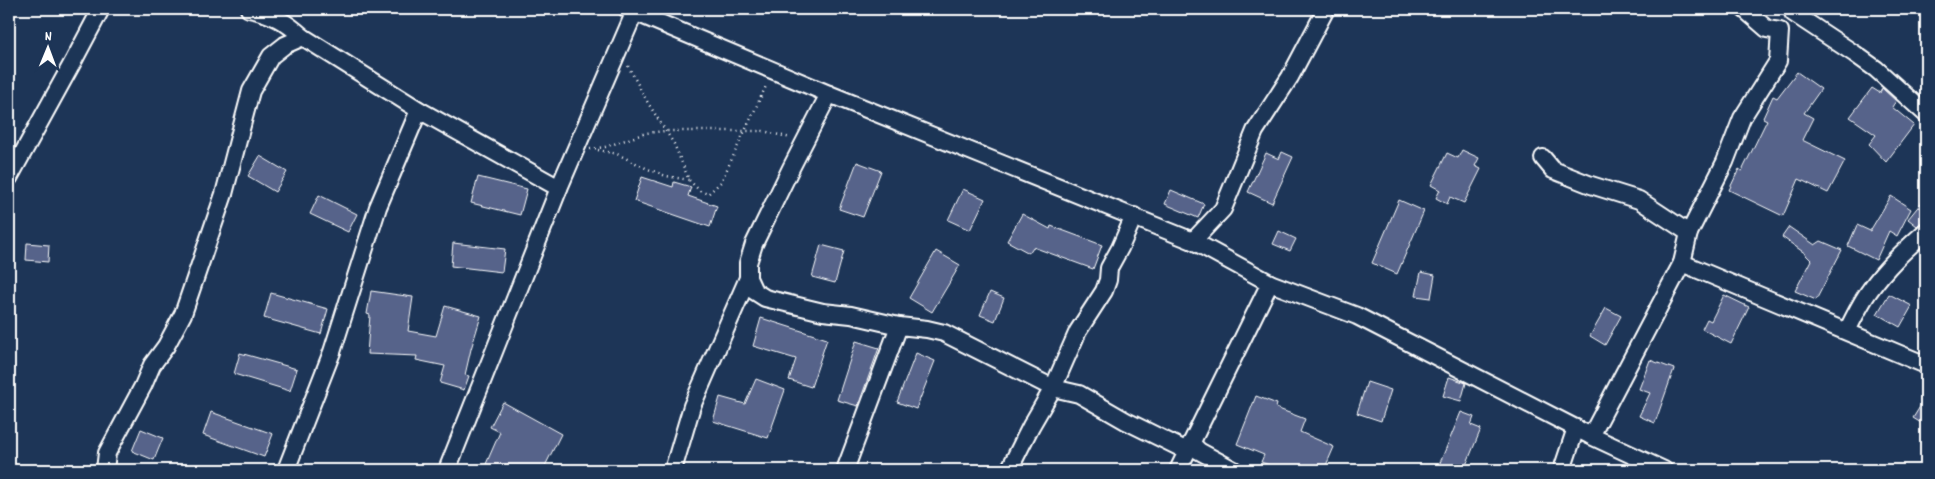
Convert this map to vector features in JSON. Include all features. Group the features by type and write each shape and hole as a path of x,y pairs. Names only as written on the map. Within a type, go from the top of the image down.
{"street":[{"path":"9,175 101,9"},
{"path":"250,9 269,13 288,24 303,37 419,110 559,188"},
{"path":"1193,240 1223,209 1255,131 1290,77 1326,9"},
{"path":"1744,9 1767,29 1780,31"},
{"path":"446,470 559,188 618,50 632,10 829,94 1193,240 1270,283 1357,316 1591,436 1664,470"},
{"path":"1591,436 1682,263 1689,233 1725,162 1742,118 1778,61 1780,31 1794,11 1862,59 1926,114"},
{"path":"105,470 107,453 143,386 152,365 166,346 183,314 224,194 251,91 271,56 285,45 303,37"},
{"path":"673,470 692,406 748,278 748,263 754,244 829,94"},
{"path":"286,470 332,352 378,207 419,110"},
{"path":"1543,158 1553,170 1591,185 1639,200 1689,233"},
{"path":"1009,470 1053,388 1078,331 1104,291 1108,280 1109,268 1134,216"},
{"path":"1847,331 1868,291 1899,256 1926,231"},
{"path":"1682,263 1926,365"},
{"path":"748,278 754,291 765,298 823,312 851,315 899,326 944,333 1053,388 1079,394 1126,421 1199,451 1234,470"},
{"path":"1178,470 1270,283"},
{"path":"845,470 899,326"},
{"path":"1562,470 1576,428"}],"path":[{"path":"618,50 674,144 689,180 700,191 708,194 720,182 773,71"},
{"path":"594,150 646,133 665,131 763,131 792,139 805,139"},
{"path":"577,145 617,154 666,176 689,180"}],"building":[{"path":"1797,72 1821,89 1804,113 1813,118 1802,140 1845,161 1828,193 1799,179 1783,216 1729,190 1739,169 1742,171 1767,120 1763,118 1773,96 1777,98"},
{"path":"1872,88 1880,93 1882,88 1896,101 1892,107 1914,125 1886,162 1869,144 1876,135 1850,117"},
{"path":"1462,150 1479,158 1475,166 1481,169 1464,203 1450,197 1447,204 1436,198 1440,190 1431,185 1447,153 1458,158"},
{"path":"1282,152 1293,157 1272,203 1248,192 1266,153 1279,159"},
{"path":"260,156 287,172 275,192 248,176"},
{"path":"857,162 881,171 863,217 839,209"},
{"path":"478,177 527,189 520,215 471,203"},
{"path":"642,177 673,187 674,182 691,187 688,196 717,206 710,227 634,201"},
{"path":"963,189 985,199 970,230 948,220"},
{"path":"1171,190 1204,204 1198,218 1165,204"},
{"path":"319,195 357,214 348,232 310,214"},
{"path":"1891,196 1911,209 1897,236 1889,231 1876,260 1848,246 1857,225 1870,231"},
{"path":"1926,197 1926,218 1917,226 1908,219"},
{"path":"1399,200 1424,211 1397,274 1372,263"},
{"path":"1022,214 1050,229 1051,226 1102,245 1093,269 1033,247 1029,253 1007,241"},
{"path":"1789,227 1815,245 1821,241 1842,250 1816,300 1795,291 1811,260 1806,254 1782,237"},
{"path":"1279,231 1296,239 1290,251 1273,244"},
{"path":"27,243 49,245 48,262 26,260"},
{"path":"453,243 505,249 502,272 451,266"},
{"path":"821,245 844,251 835,283 812,277"},
{"path":"936,251 960,265 932,312 909,298"},
{"path":"1421,272 1435,275 1431,298 1416,296"},
{"path":"371,291 413,297 408,331 436,336 445,306 481,316 465,375 469,376 464,390 440,383 445,366 416,360 417,356 367,354 370,315 367,314"},
{"path":"990,292 1004,298 995,321 980,315"},
{"path":"271,293 328,309 321,334 264,318"},
{"path":"1889,294 1912,306 1900,327 1877,314"},
{"path":"1724,295 1749,307 1731,344 1702,329 1707,319 1711,321"},
{"path":"1606,308 1621,316 1605,345 1590,336"},
{"path":"761,318 827,339 811,387 789,380 796,359 753,346"},
{"path":"856,341 879,348 858,406 837,400"},
{"path":"240,353 297,369 290,391 234,374"},
{"path":"916,353 935,361 916,409 897,402"},
{"path":"1650,360 1674,369 1655,423 1639,416 1650,393 1639,389"},
{"path":"1449,377 1466,383 1461,401 1443,396"},
{"path":"756,379 785,390 768,438 713,421 720,397 745,404"},
{"path":"1367,382 1391,390 1381,421 1357,413"},
{"path":"1256,396 1277,404 1276,408 1305,419 1300,432 1334,447 1324,470 1282,470 1261,462 1264,455 1237,444"},
{"path":"1926,397 1926,426 1913,418"},
{"path":"503,402 561,434 543,470 500,470 486,464 500,432 490,427"},
{"path":"211,412 273,434 264,457 203,435"},
{"path":"1461,412 1474,417 1471,425 1481,429 1464,470 1437,470"},
{"path":"141,429 163,438 154,460 132,451"}]}
